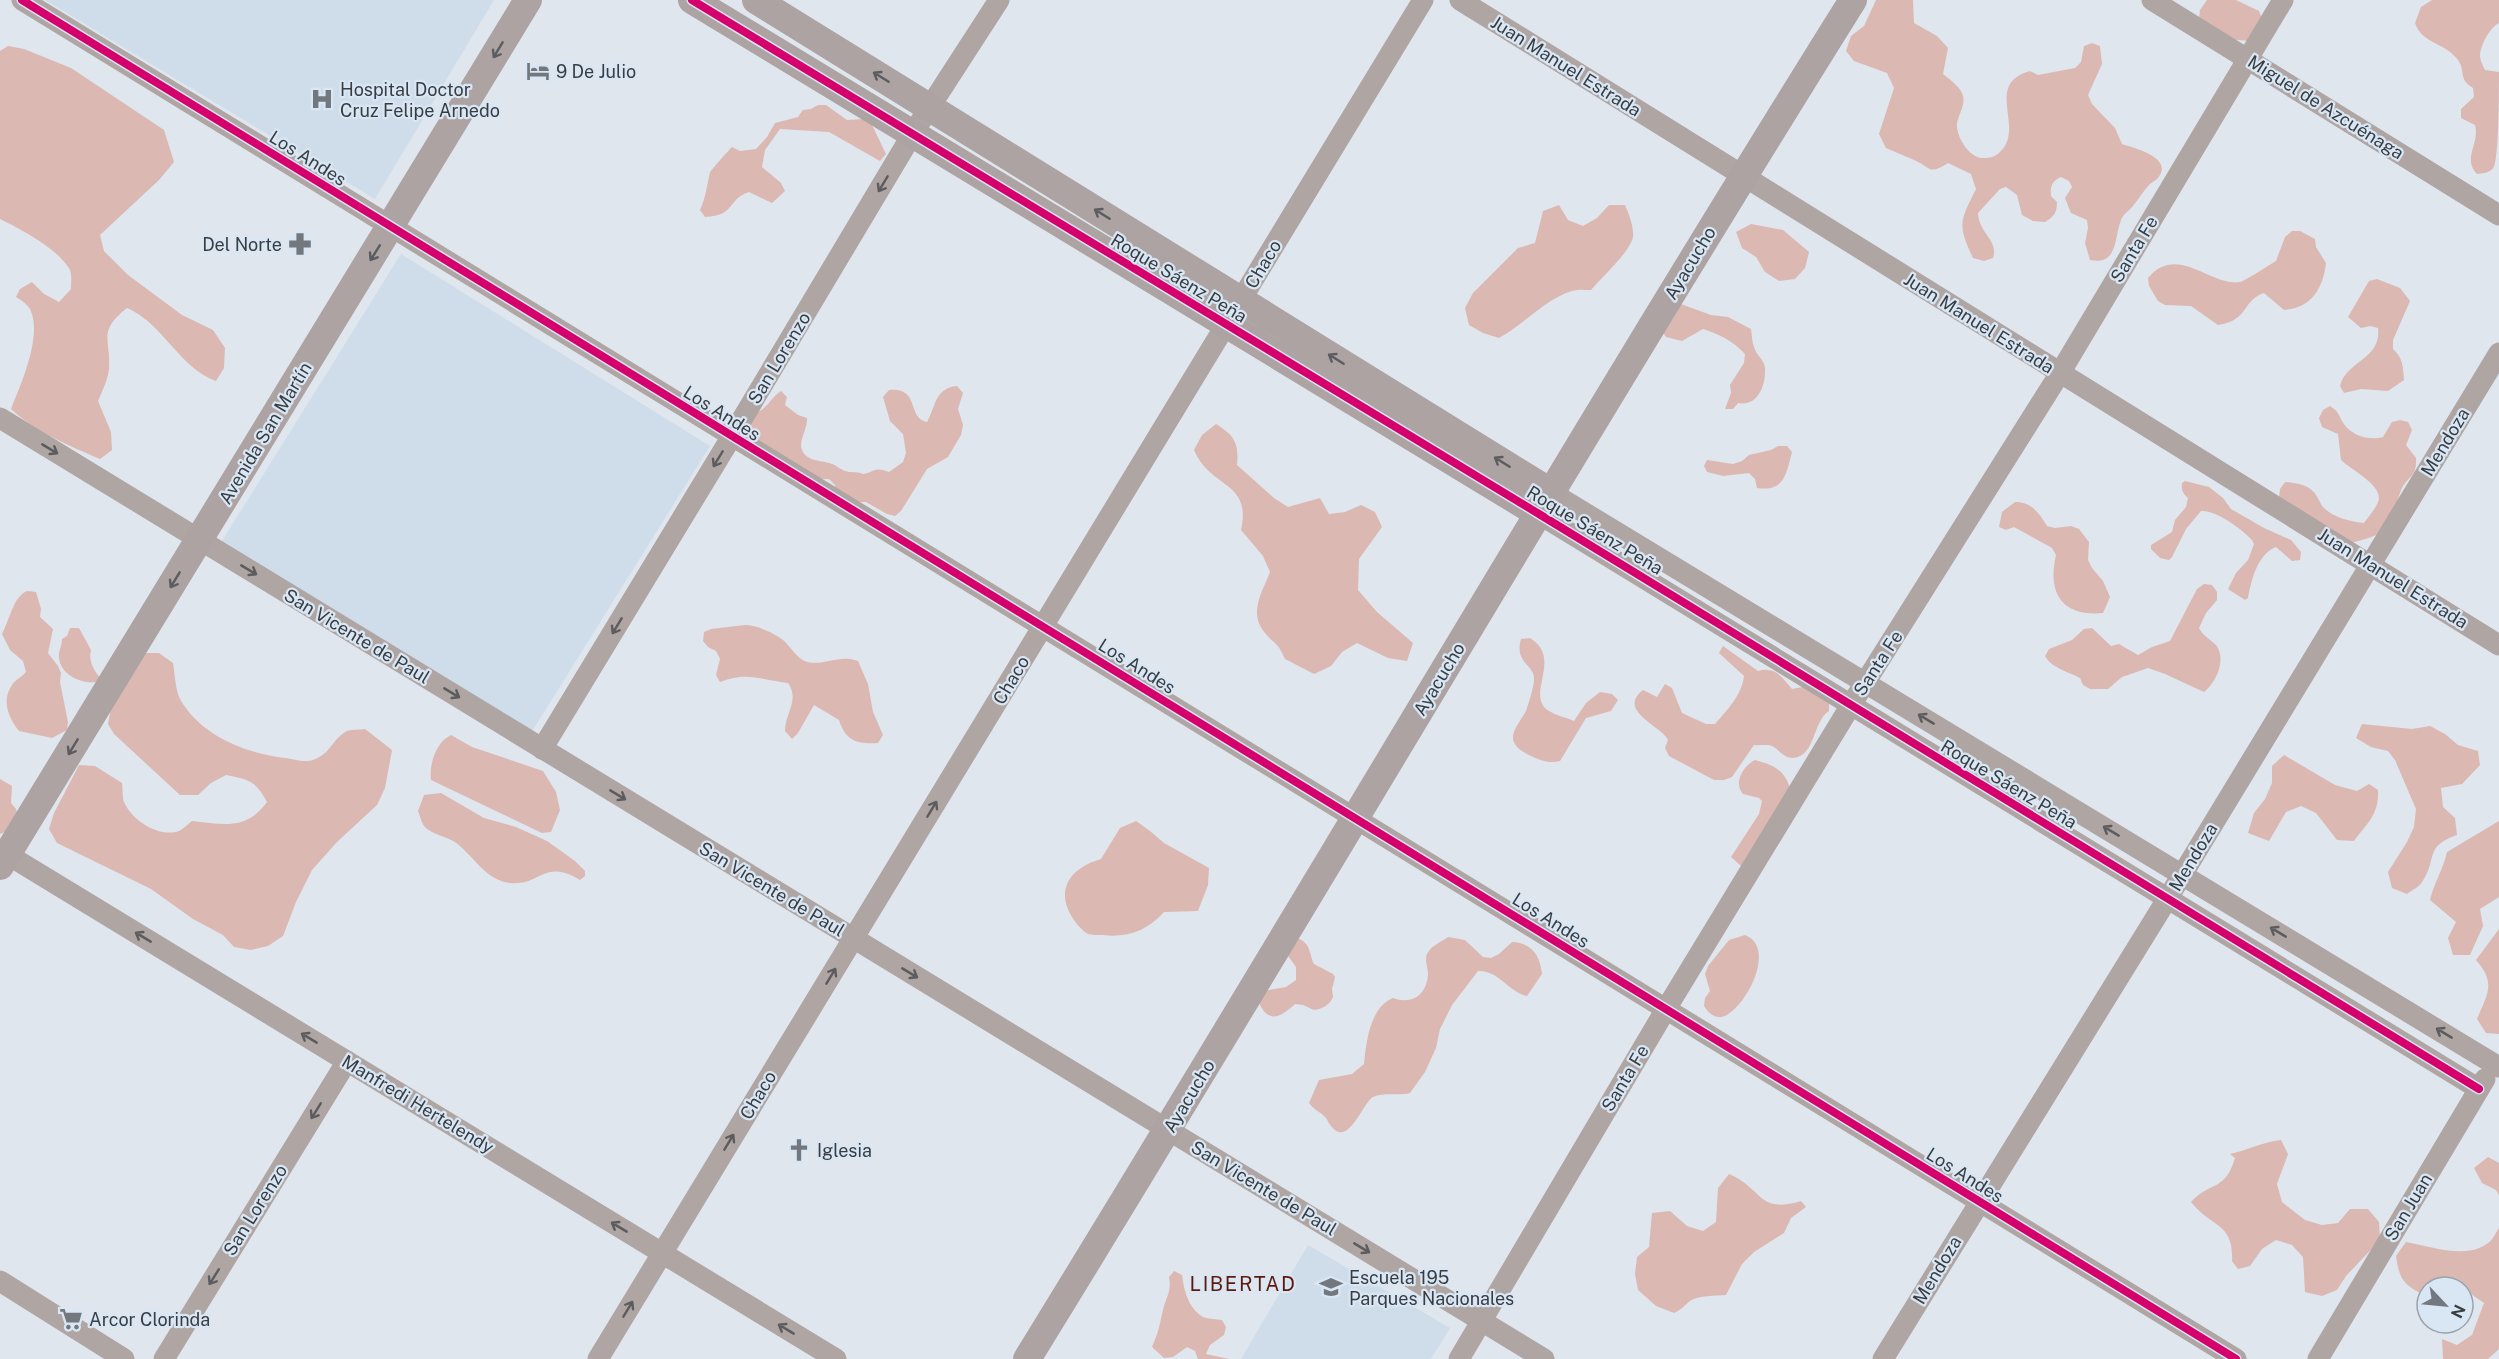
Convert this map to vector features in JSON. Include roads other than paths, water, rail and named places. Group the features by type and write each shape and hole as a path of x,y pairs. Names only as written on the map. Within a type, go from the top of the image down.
{"street":[{"name":"Los Andes","path":"22,0 2236,1359"},
{"name":"Avenida San Martín","path":"2,857 200,540 528,0"},
{"name":"Roque Sáenz Peña","path":"692,0 913,133 1234,312 1546,503 1851,705 2479,1089"},
{"name":"Roque Sáenz Peña","path":"756,0 931,108 1234,312"},
{"name":"San Lorenzo","path":"542,748 913,133 999,0"},
{"name":"Chaco","path":"598,1359 1424,0"},
{"name":"Juan Manuel Estrada","path":"1460,0 2499,645"},
{"name":"Ayacucho","path":"1027,1359 1168,1130 1743,176 1853,0"},
{"name":"Miguel de Azcuénaga","path":"2152,0 2499,215"},
{"name":"Santa Fe","path":"1459,1359 1666,1009 1851,705 2060,373 2283,0"},
{"name":"Mendoza","path":"1883,1359 2168,898 2499,353"},
{"name":"San Vicente de Paul","path":"0,418 1544,1359"},
{"name":"Roque Sáenz Peña","path":"1546,503 1866,683 2182,875 2497,1062"},
{"name":"Manfredi Hertelendy","path":"2,857 347,1061 836,1359"},
{"name":"San Lorenzo","path":"164,1359 347,1061"},
{"name":"San Juan","path":"2318,1359 2497,1062"},
{"path":"0,1281 124,1359"}],"place":[{"name":"9 De Julio","path":"538,71"},
{"name":"Hospital Doctor Cruz Felipe Arnedo","path":"322,99"},
{"name":"Del Norte","path":"300,244"},
{"name":"Iglesia","path":"799,1150"},
{"name":"Escuela 195 Parques Nacionales","path":"1331,1287"},
{"name":"Arcor Clorinda","path":"71,1319"}],"district":[{"name":"LIBERTAD","path":"1243,1284"}]}
